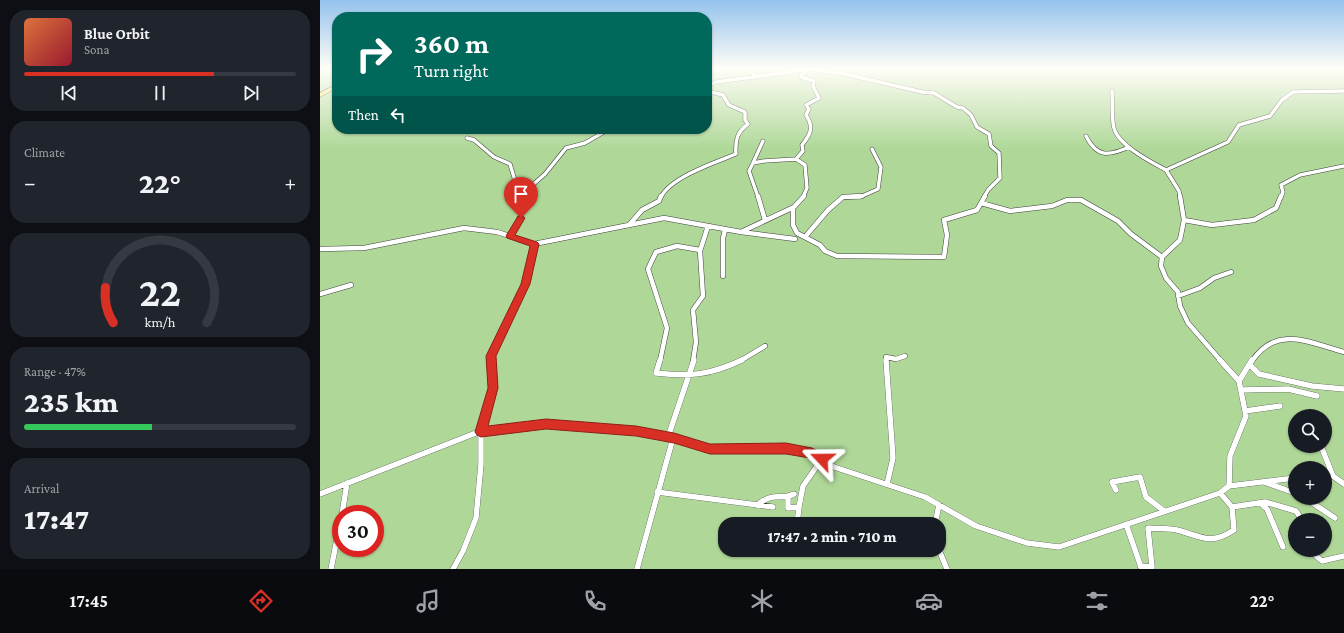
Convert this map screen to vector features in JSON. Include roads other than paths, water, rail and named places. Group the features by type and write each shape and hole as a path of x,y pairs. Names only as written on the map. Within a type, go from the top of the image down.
{"street":[{"path":"629,225 642,210 659,201 664,191 671,186 696,170 736,154 735,137 740,130 748,124 745,120 745,112 730,105 723,96"},
{"path":"796,159 803,152 802,145 810,138 812,131 810,121 806,115 809,108 806,105 819,98 818,96"},
{"path":"793,208 793,225 797,233 820,245 825,252 837,256 944,257 947,235 944,220 977,210 988,190 1000,178 1001,168 999,153 991,146 989,134 977,127 971,115 963,108 957,107 938,96"},
{"path":"1112,96 1115,132 1129,147 1152,163 1166,170 1179,190 1184,220 1180,240 1162,258 1161,266 1166,278 1178,292 1180,306 1188,323 1239,382 1246,416 1230,456 1229,486"},
{"path":"1166,170 1228,142 1239,125 1270,116 1282,100 1288,96"},
{"path":"520,196 545,174 566,148 585,143 601,134"},
{"path":"1086,136 1097,150 1108,155 1118,153 1129,147"},
{"path":"467,138 474,140 494,157 510,164 523,204 523,213 510,236"},
{"path":"763,141 749,171 755,181 757,199 765,220"},
{"path":"805,237 828,210 843,197 860,197 878,190 881,167 872,149"},
{"path":"741,232 800,204 808,182 805,165 796,159 763,159 754,162"},
{"path":"1184,220 1212,225 1254,220 1276,208 1283,192 1281,185 1293,177 1344,166"},
{"path":"981,203 1010,211 1024,208 1052,206 1067,200 1081,200 1118,221 1131,234 1162,258"},
{"path":"320,249 364,248 464,228 497,232 534,244 664,218 686,220 725,230 795,239"},
{"path":"637,569 671,437 694,359 696,342 693,310 703,296 700,250 703,235 708,226"},
{"path":"722,276 723,238 725,230"},
{"path":"453,569 463,551 476,518 481,464 481,432 493,388 491,356 525,284 534,244"},
{"path":"700,250 677,246 656,252 648,269 667,328 664,348 656,373 688,376 729,366 739,360 755,354 765,346"},
{"path":"1178,296 1200,288 1214,278 1231,272"},
{"path":"320,294 326,291 351,285"},
{"path":"1239,382 1262,348 1278,340 1303,339 1344,352"},
{"path":"887,484 893,458 886,357 896,359 905,356"},
{"path":"1250,365 1259,374 1312,386 1344,389"},
{"path":"1241,390 1288,389 1317,396"},
{"path":"1245,411 1280,406"},
{"path":"320,494 481,432 546,424 636,431 671,437 710,449 786,448 812,453 834,467 925,497 976,526 1028,544 1059,547 1220,493 1229,486 1288,479"},
{"path":"1324,453 1333,476 1344,484"},
{"path":"797,517 803,486 822,459"},
{"path":"1116,490 1112,482 1140,477 1146,497 1164,511"},
{"path":"1262,482 1288,491"},
{"path":"343,505 347,483"},
{"path":"657,492 773,507"},
{"path":"1126,524 1141,568 1152,567 1154,557 1148,542 1148,528 1178,530 1205,541 1226,536 1234,530 1232,507 1220,493"},
{"path":"757,505 766,497 775,494 788,497 794,494"},
{"path":"788,497 788,508 799,507"},
{"path":"1232,507 1265,502 1296,511 1297,513"},
{"path":"1260,503 1267,509 1283,547"},
{"path":"936,517 939,505"},
{"path":"1316,505 1335,518"},
{"path":"1317,557 1322,561 1344,556"},
{"path":"331,569 333,557"},
{"path":"941,557 947,569"}]}
